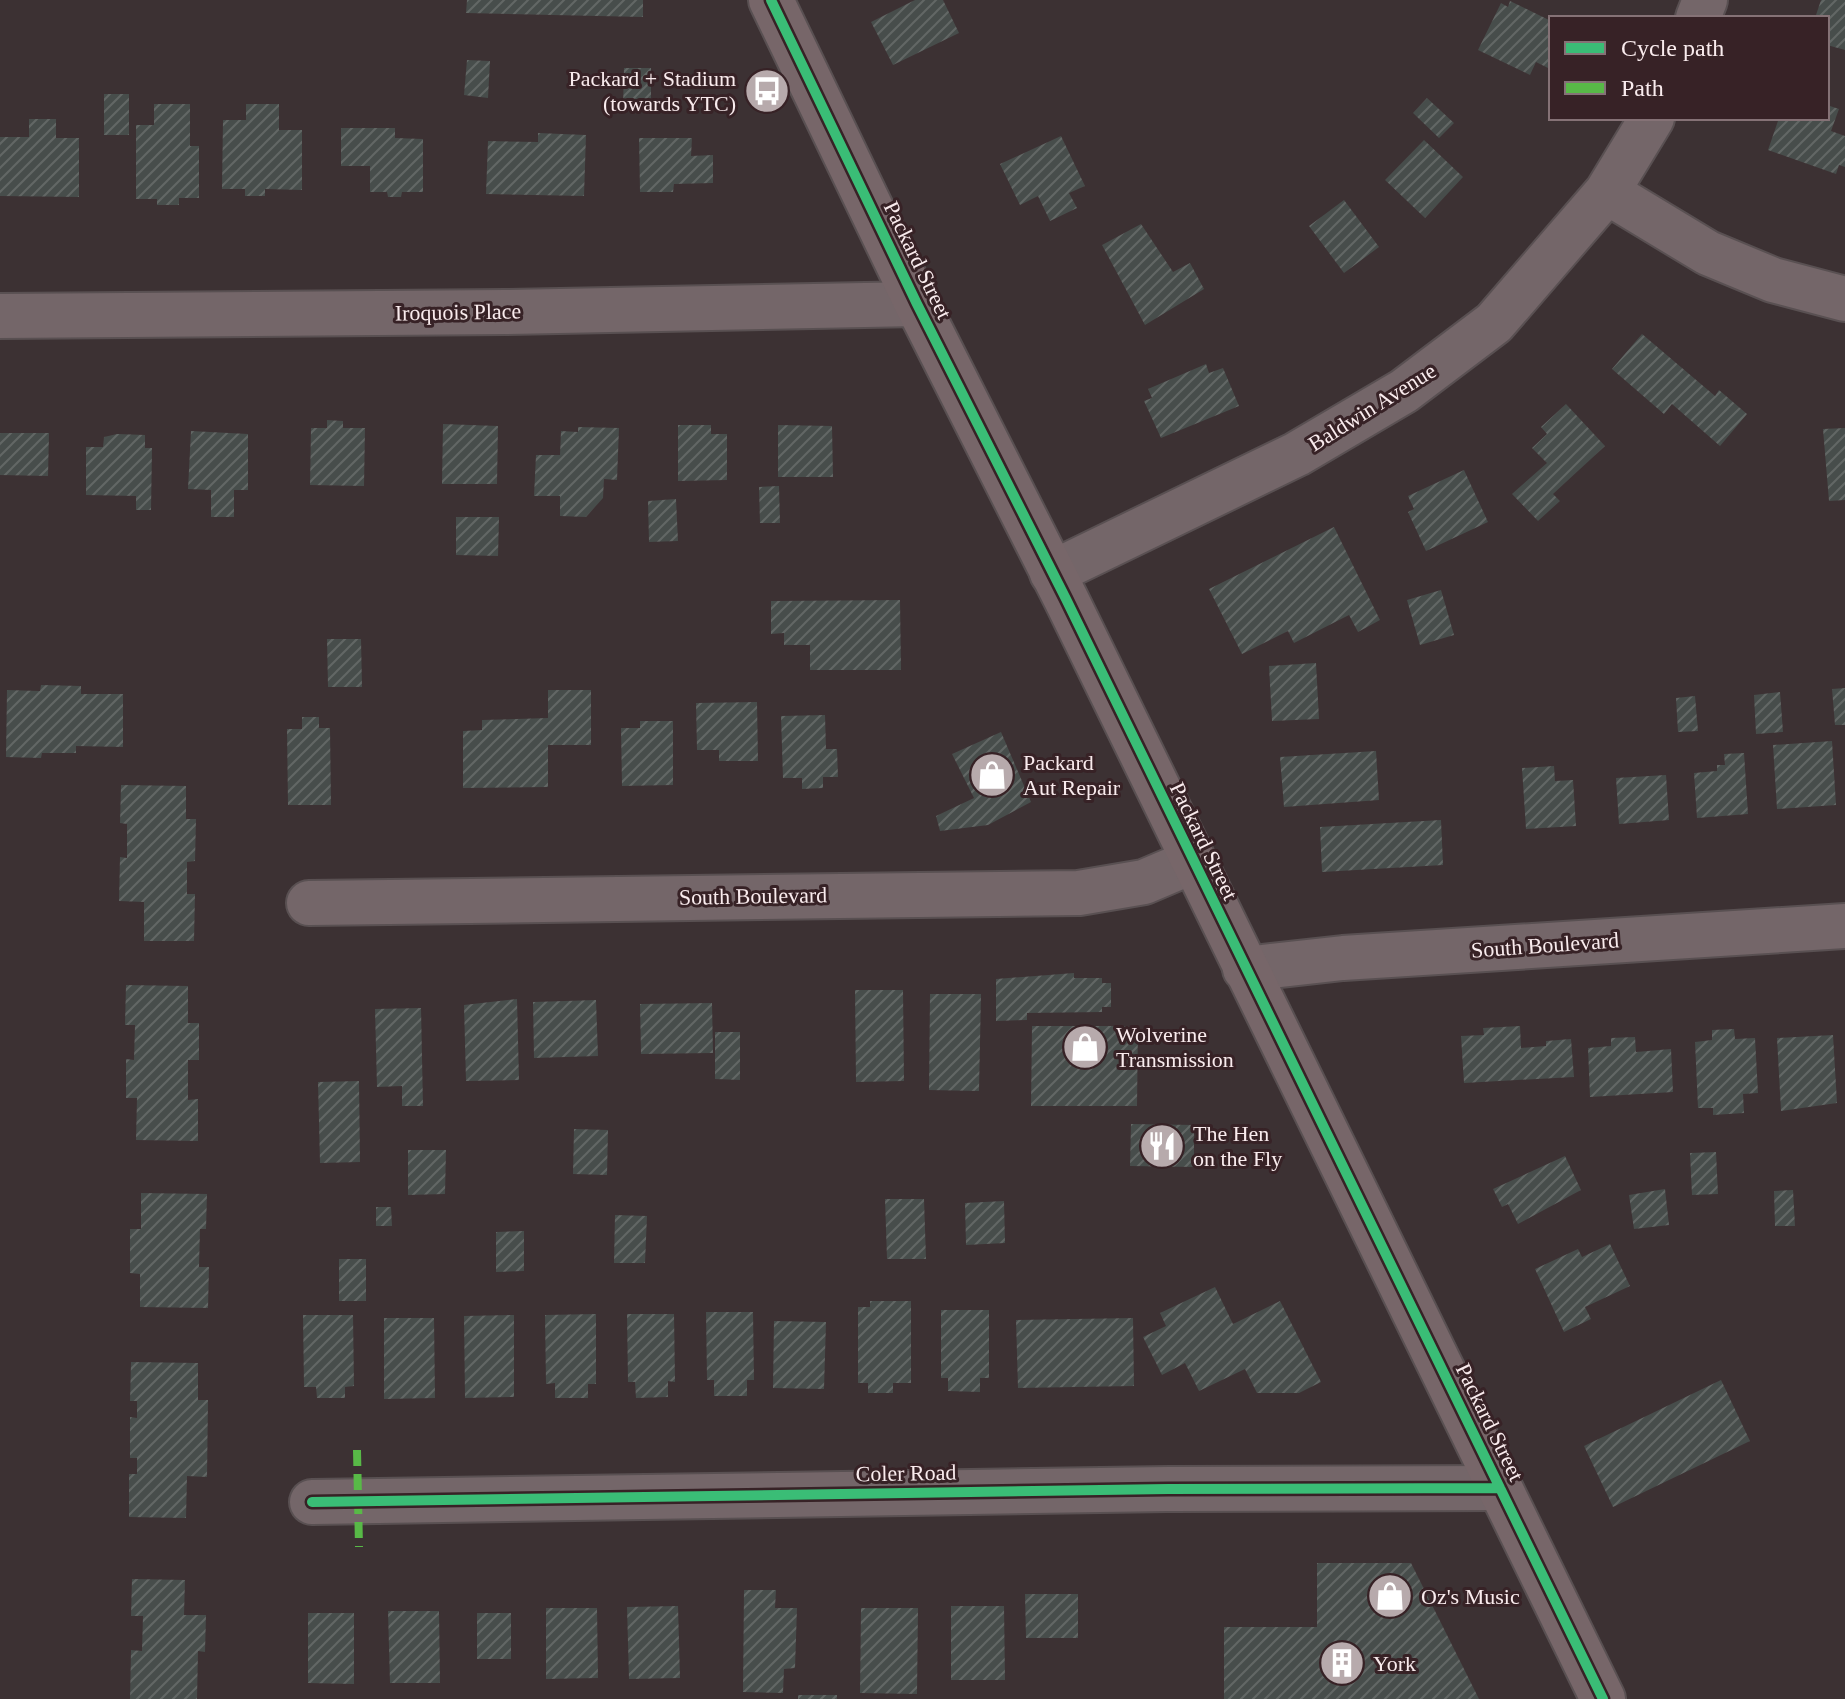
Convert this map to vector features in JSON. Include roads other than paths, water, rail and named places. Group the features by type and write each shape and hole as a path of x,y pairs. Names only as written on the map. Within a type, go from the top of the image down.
{"main road":[{"name":"Packard Street","path":"771,0 917,304 1052,573 1603,1699"}],"street":[{"name":"Baldwin Avenue","path":"1052,573 1297,454 1404,391 1494,323 1607,192 1651,120"},
{"path":"1607,192 1708,253 1773,280 1845,299"},
{"name":"Iroquois Place","path":"0,316 521,312 917,304"},
{"name":"South Boulevard","path":"309,903 1079,893 1144,882 1191,862"},
{"name":"South Boulevard","path":"1245,969 1343,958 1845,926"},
{"name":"Coler Road","path":"312,1502 1168,1489 1500,1488"}],"place":[{"name":"Packard + Stadium (towards YTC)","path":"767,91"},
{"name":"Packard Aut Repair","path":"992,775"},
{"name":"Wolverine Transmission","path":"1085,1047"},
{"name":"The Hen on the Fly","path":"1162,1146"},
{"name":"Oz's Music","path":"1390,1596"},
{"name":"York","path":"1342,1663"}]}
